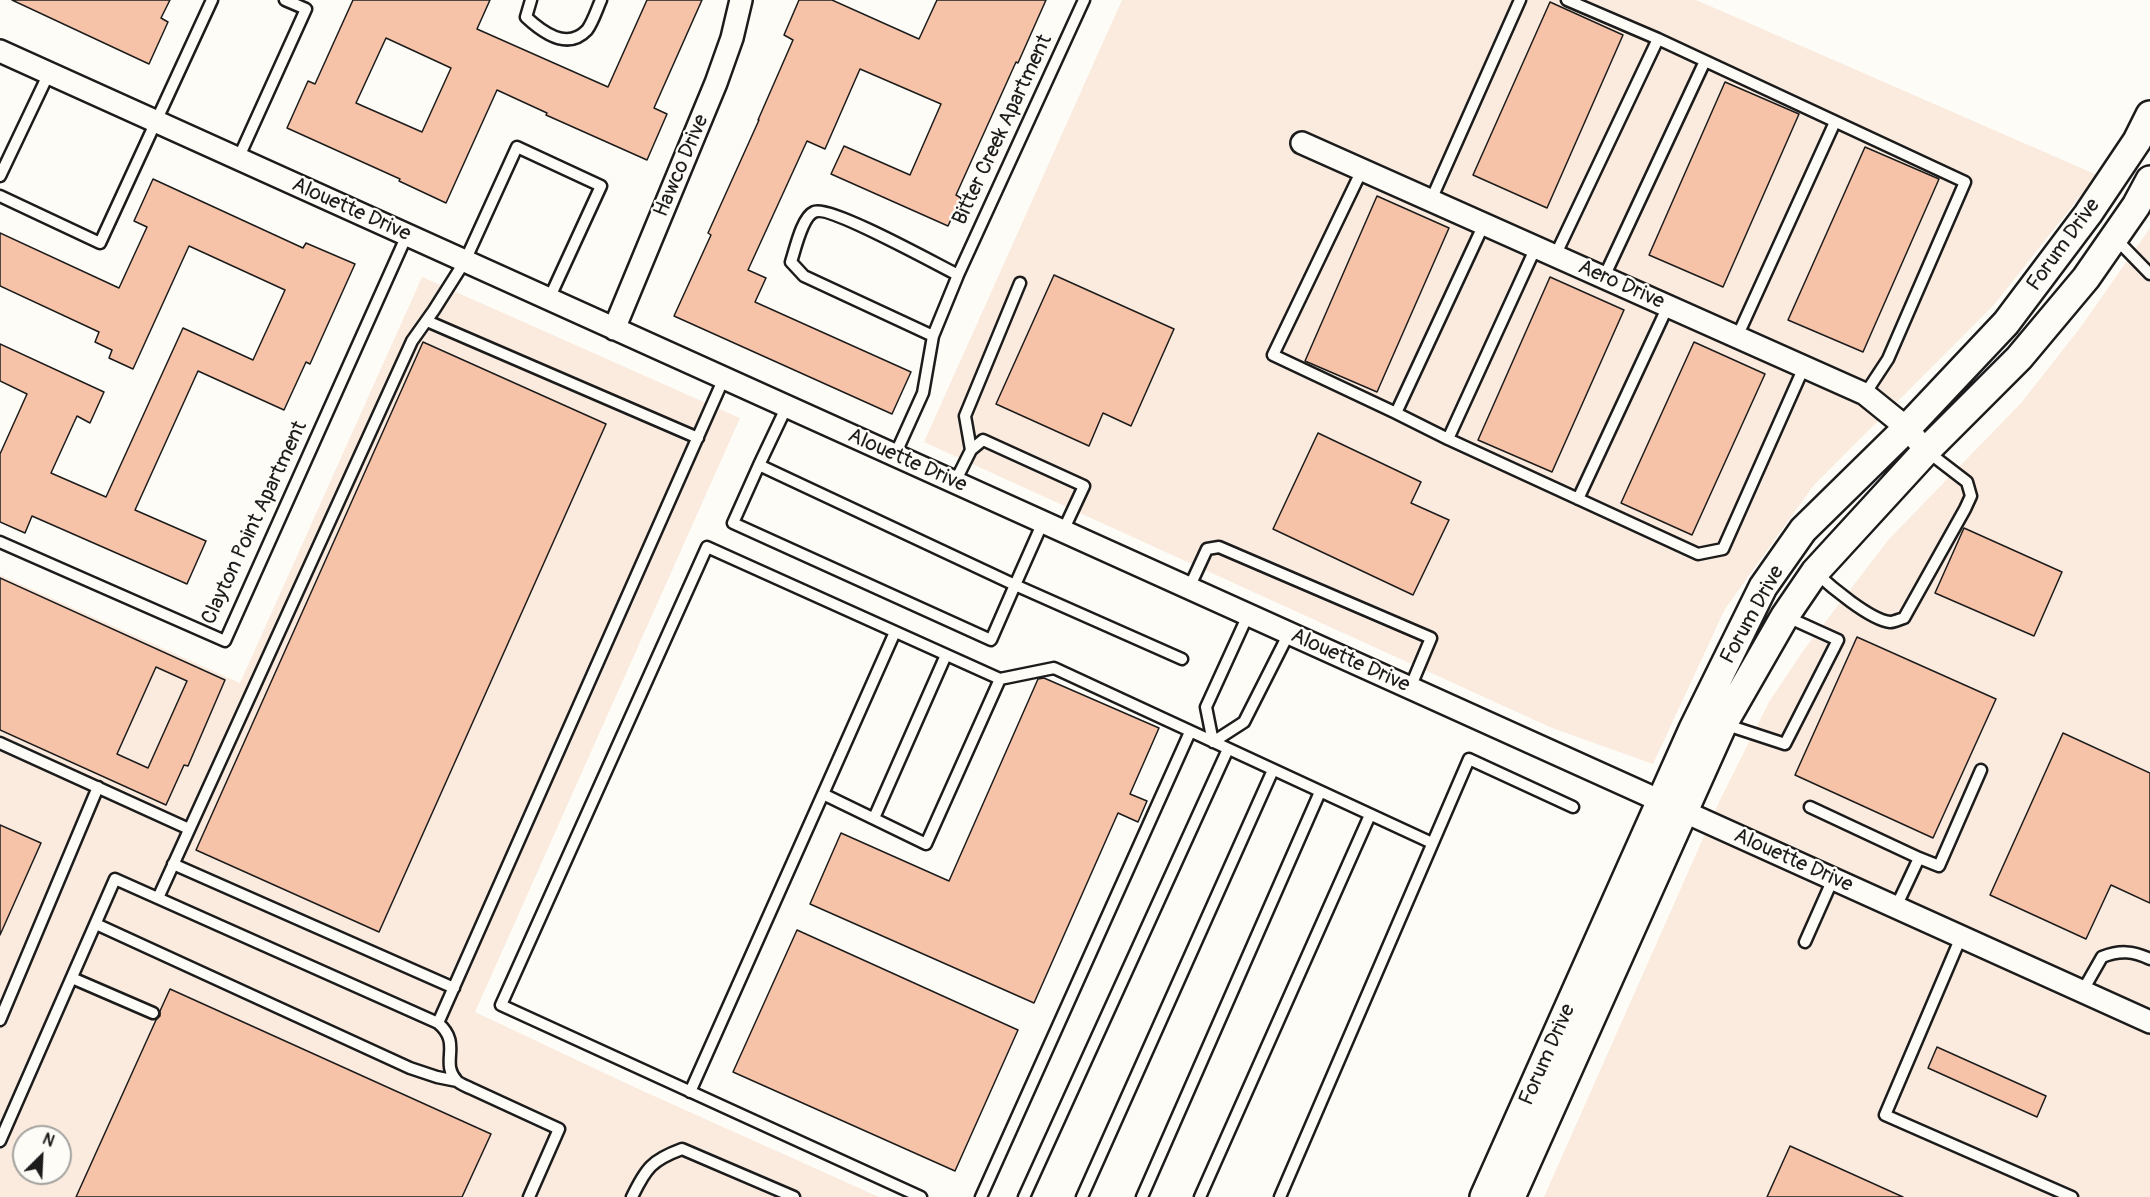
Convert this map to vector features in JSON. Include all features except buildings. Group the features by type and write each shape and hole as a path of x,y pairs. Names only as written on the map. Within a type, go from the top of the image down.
{"street":[{"name":"Hawco Drive","path":"614,329 716,83 732,38 741,0"},
{"name":"Alouette Drive","path":"0,51 2150,1022"},
{"name":"Forum Drive","path":"1511,1197 1672,806 1693,729 1763,587 1803,530 1907,428 2006,322 2088,214 2137,141 2150,115"},
{"name":"Aero Drive","path":"1302,143 1865,394 1907,428 1926,451"},
{"name":"Forum Drive","path":"1484,1197 1672,806 1723,724 1785,616 1815,572 1926,451 2019,358 2086,278 2136,206 2150,180"}],"lane":[{"path":"0,196 100,243 212,0"},
{"path":"238,159 306,9 285,0"},
{"path":"531,0 526,17 542,32 568,40 588,28 601,0"},
{"name":"Bitter Creek Apartment","path":"895,455 923,393 933,336 958,275 1084,0"},
{"path":"1431,200 1520,0"},
{"path":"1567,0 1658,39 1965,182 1888,359 1865,394"},
{"path":"1448,439 1658,39"},
{"path":"1604,277 1705,61"},
{"path":"0,176 49,73"},
{"path":"1737,337 1835,122"},
{"path":"158,898 412,341 465,261 517,147 601,186 549,299"},
{"path":"1362,170 1273,355 1448,439 1698,554 1723,549 1804,367"},
{"path":"933,336 804,276 791,262 799,237 807,218 813,212 821,210 842,217 958,275"},
{"path":"1396,413 1484,224"},
{"name":"Clayton Point Apartment","path":"0,542 225,641 407,235"},
{"path":"2114,237 2150,274"},
{"path":"971,450 965,416 1020,283"},
{"path":"1578,499 1668,306"},
{"path":"427,321 698,438"},
{"path":"438,1023 724,378"},
{"path":"787,406 733,523 992,640 1043,522"},
{"path":"955,482 971,450 983,440 1084,486 1063,531"},
{"path":"1815,572 1842,597 1875,616 1891,622 1904,618 1971,496 1967,482 1926,451"},
{"path":"759,465 1015,585 1182,659"},
{"path":"921,1197 501,1005 707,546 1000,679 1054,668 1432,843"},
{"path":"1189,588 1208,549 1219,547 1431,638 1410,688"},
{"path":"1213,742 1206,707 1248,615"},
{"path":"1723,724 1785,744 1838,640 1785,616"},
{"path":"690,1092 895,632"},
{"path":"1213,742 1244,722 1289,633"},
{"path":"874,818 946,655"},
{"path":"823,794 926,844 1000,679"},
{"path":"981,1197 1190,732"},
{"path":"0,743 189,829"},
{"path":"1024,1197 1228,749"},
{"path":"1280,1197 1469,759 1573,807"},
{"path":"1082,1197 1273,770"},
{"path":"1810,807 1939,866 1981,770"},
{"path":"0,1020 98,787"},
{"path":"1142,1197 1320,792"},
{"path":"1200,1197 1370,815"},
{"path":"1896,908 1919,858"},
{"path":"173,864 454,988"},
{"path":"0,1141 116,879 438,1023 448,1031 451,1044 449,1058 457,1081"},
{"path":"1805,942 1833,879"},
{"path":"96,924 410,1068 457,1081 559,1129 529,1197"},
{"path":"1961,937 1886,1115 2072,1197"},
{"path":"2082,992 2102,957 2117,951 2150,959"},
{"path":"72,978 153,1013"},
{"path":"632,1197 644,1173 662,1156 682,1149 794,1197"}],"shaded area":[{"path":"1122,0 1696,0 2097,175 1993,306 1814,485 1725,609 1653,764 1552,728 924,442"},
{"path":"2150,228 2150,1197 1544,1197 1720,800 1769,702 1803,651 1889,539 2021,403 2080,328"},
{"path":"422,277 740,418 475,1012 634,1087 879,1197 0,1197 0,575 240,683"}]}
